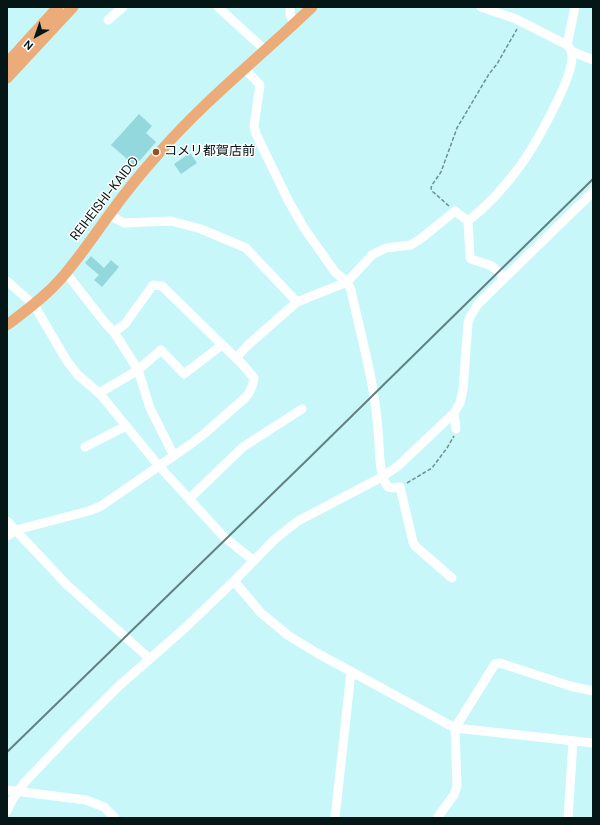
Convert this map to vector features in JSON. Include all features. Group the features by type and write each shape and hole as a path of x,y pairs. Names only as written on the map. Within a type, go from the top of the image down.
{"main road":[{"path":"7,63 58,7"},
{"path":"7,78 72,7"},
{"name":"REIHEISHI-KAIDO","path":"7,325 34,305 66,273 109,215 159,152 244,69 312,7"}],"street":[{"path":"108,20 123,7"},
{"path":"218,7 265,50"},
{"path":"290,7 290,15 295,23"},
{"path":"481,7 521,21 593,60"},
{"path":"468,220 478,213 506,184 532,150 558,99 572,62 569,48 574,7"},
{"path":"244,69 260,85 254,126 288,202 304,228 335,272 346,282 351,290 374,394 378,420 382,477 388,487 400,487 415,546 452,578"},
{"path":"7,811 18,792 36,770 113,692 234,581 275,539 298,521 382,477 398,466 454,414 460,402 463,390 468,324 470,317 478,304 593,192"},
{"path":"236,358 248,345 297,302 346,282 368,258 378,251 386,248 411,245 424,237 456,211 468,220"},
{"path":"109,215 124,223 171,221 201,229 246,248 297,302"},
{"path":"468,220 471,259 492,266 505,278"},
{"path":"66,273 114,332 138,370 150,408 174,456"},
{"path":"7,281 34,305 67,361 78,375 99,393 159,466 220,532 254,561"},
{"path":"7,536 16,530 89,512 112,499 205,433 250,393 254,378 236,358 162,286 153,285 125,324 114,332"},
{"path":"99,393 138,370 161,350 184,374 222,345"},
{"path":"190,498 243,447 302,409"},
{"path":"454,414 456,429"},
{"path":"85,447 126,426"},
{"path":"7,521 68,585 150,659"},
{"path":"234,581 261,613 289,636 351,672 455,728 593,743"},
{"path":"437,818 454,795 457,786 455,728 495,664 500,663 570,686 593,691"},
{"path":"335,818 351,672"},
{"path":"568,818 574,741"},
{"path":"7,790 86,800 104,807 115,818"}],"path":[{"path":"456,211 432,191 432,185 442,172 457,128 489,74 497,64 521,21"},
{"path":"400,487 432,468 447,448 456,429"}],"building":[{"path":"139,114 152,126 146,133 156,142 135,166 111,145"},
{"path":"190,153 197,163 181,174 174,164"},
{"path":"91,256 104,268 111,260 119,267 102,287 94,280 99,275 85,263"}],"railway":[{"path":"7,752 593,179"}],"place":[{"name":"コメリ都賀店前","path":"156,152"}]}
